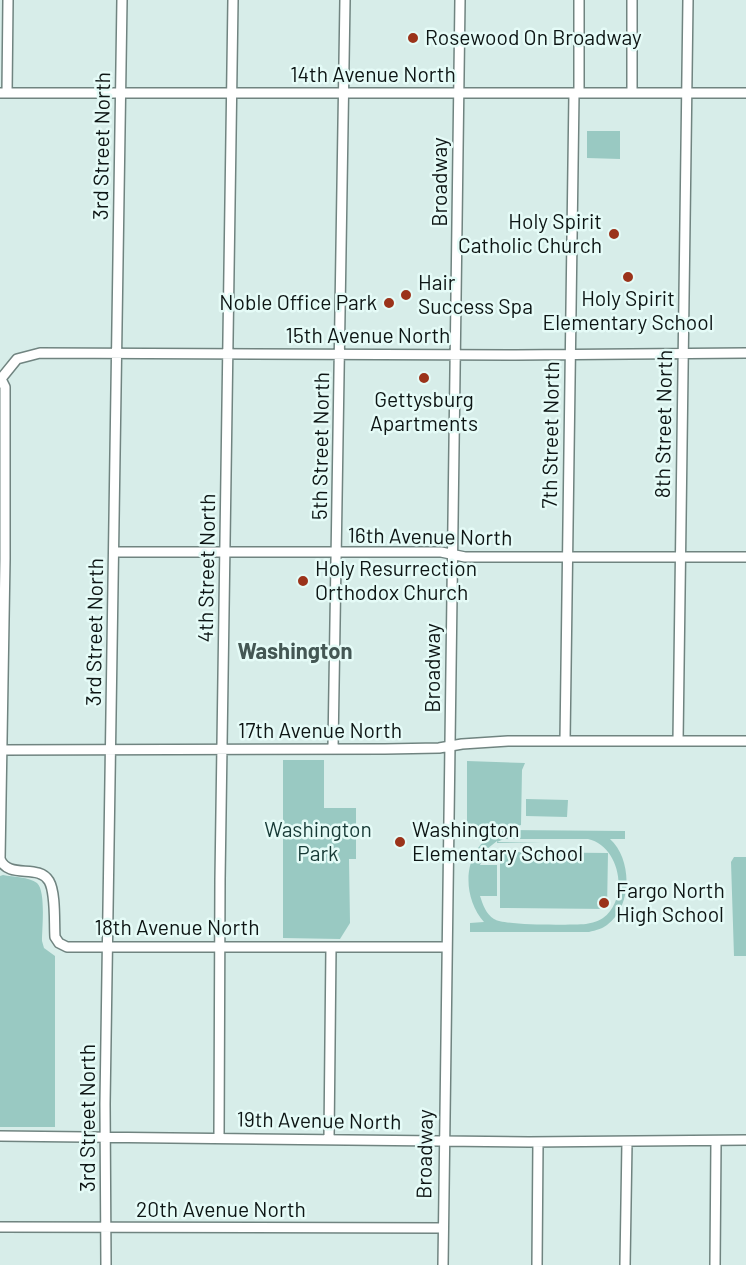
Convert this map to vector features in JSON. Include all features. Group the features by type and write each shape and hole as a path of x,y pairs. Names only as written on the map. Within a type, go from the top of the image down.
{"street":[{"path":"4,93 8,0"},
{"name":"3rd Street North","path":"106,1265 105,1137 122,0"},
{"name":"4th Street North","path":"219,1138 219,946 233,0"},
{"name":"5th Street North","path":"333,748 345,0"},
{"name":"Broadway","path":"442,1265 457,354 460,0"},
{"name":"7th Street North","path":"565,741 579,0"},
{"path":"632,0 632,93"},
{"name":"8th Street North","path":"678,741 688,0"},
{"name":"14th Avenue North","path":"4,93 746,93"},
{"name":"15th Avenue North","path":"1,380 17,359 40,353 571,355 746,352"},
{"path":"0,830 5,400 5,387 1,380"},
{"name":"16th Avenue North","path":"114,552 441,552 465,557 746,557"},
{"name":"17th Avenue North","path":"2,750 450,746 508,741 746,741"},
{"name":"18th Avenue North","path":"0,830 0,859 4,867 36,873 48,879 52,888 55,938 59,943 67,946 446,946"},
{"path":"329,1139 331,947"},
{"name":"19th Avenue North","path":"0,1136 538,1142 746,1140"},
{"path":"715,1265 716,1141"},
{"path":"537,1265 538,1142"},
{"path":"625,1265 627,1142"},
{"name":"20th Avenue North","path":"0,1227 443,1228"}],"green space":[{"path":"587,131 620,131 620,159 587,158"},
{"name":"Washington Park","path":"283,760 324,760 324,808 356,808 356,859 349,859 350,923 340,939 283,938"},
{"path":"467,761 525,763 522,770 521,825 474,838 467,837"},
{"path":"526,799 568,800 567,817 526,816"},
{"path":"507,830 625,831 625,839 610,839 618,848 626,871 625,895 615,917 605,926 589,932 470,932 470,923 484,922 471,897 470,868 474,855 493,835","holes":["504,839 588,839 599,844 608,851 618,874 617,898 611,909 601,919 586,924 524,924 494,919 487,912 480,896 497,896 497,865 480,865 487,849 497,841"]},
{"path":"500,852 608,853 607,909 500,908"},
{"path":"734,857 746,857 746,956 734,956 731,862"},
{"path":"0,876 30,879 40,887 43,901 42,941 44,948 55,956 55,1127 0,1127"}],"place":[{"name":"Rosewood On Broadway","path":"413,38"},
{"name":"Holy Spirit Catholic Church","path":"614,234"},
{"name":"Holy Spirit Elementary School","path":"628,277"},
{"name":"Hair Success Spa","path":"406,295"},
{"name":"Noble Office Park","path":"389,303"},
{"name":"Gettysburg Apartments","path":"424,378"},
{"name":"Holy Resurrection Orthodox Church","path":"303,581"},
{"name":"Washington Elementary School","path":"400,842"},
{"name":"Fargo North High School","path":"604,903"}],"district":[{"name":"Washington","path":"295,651"}]}
